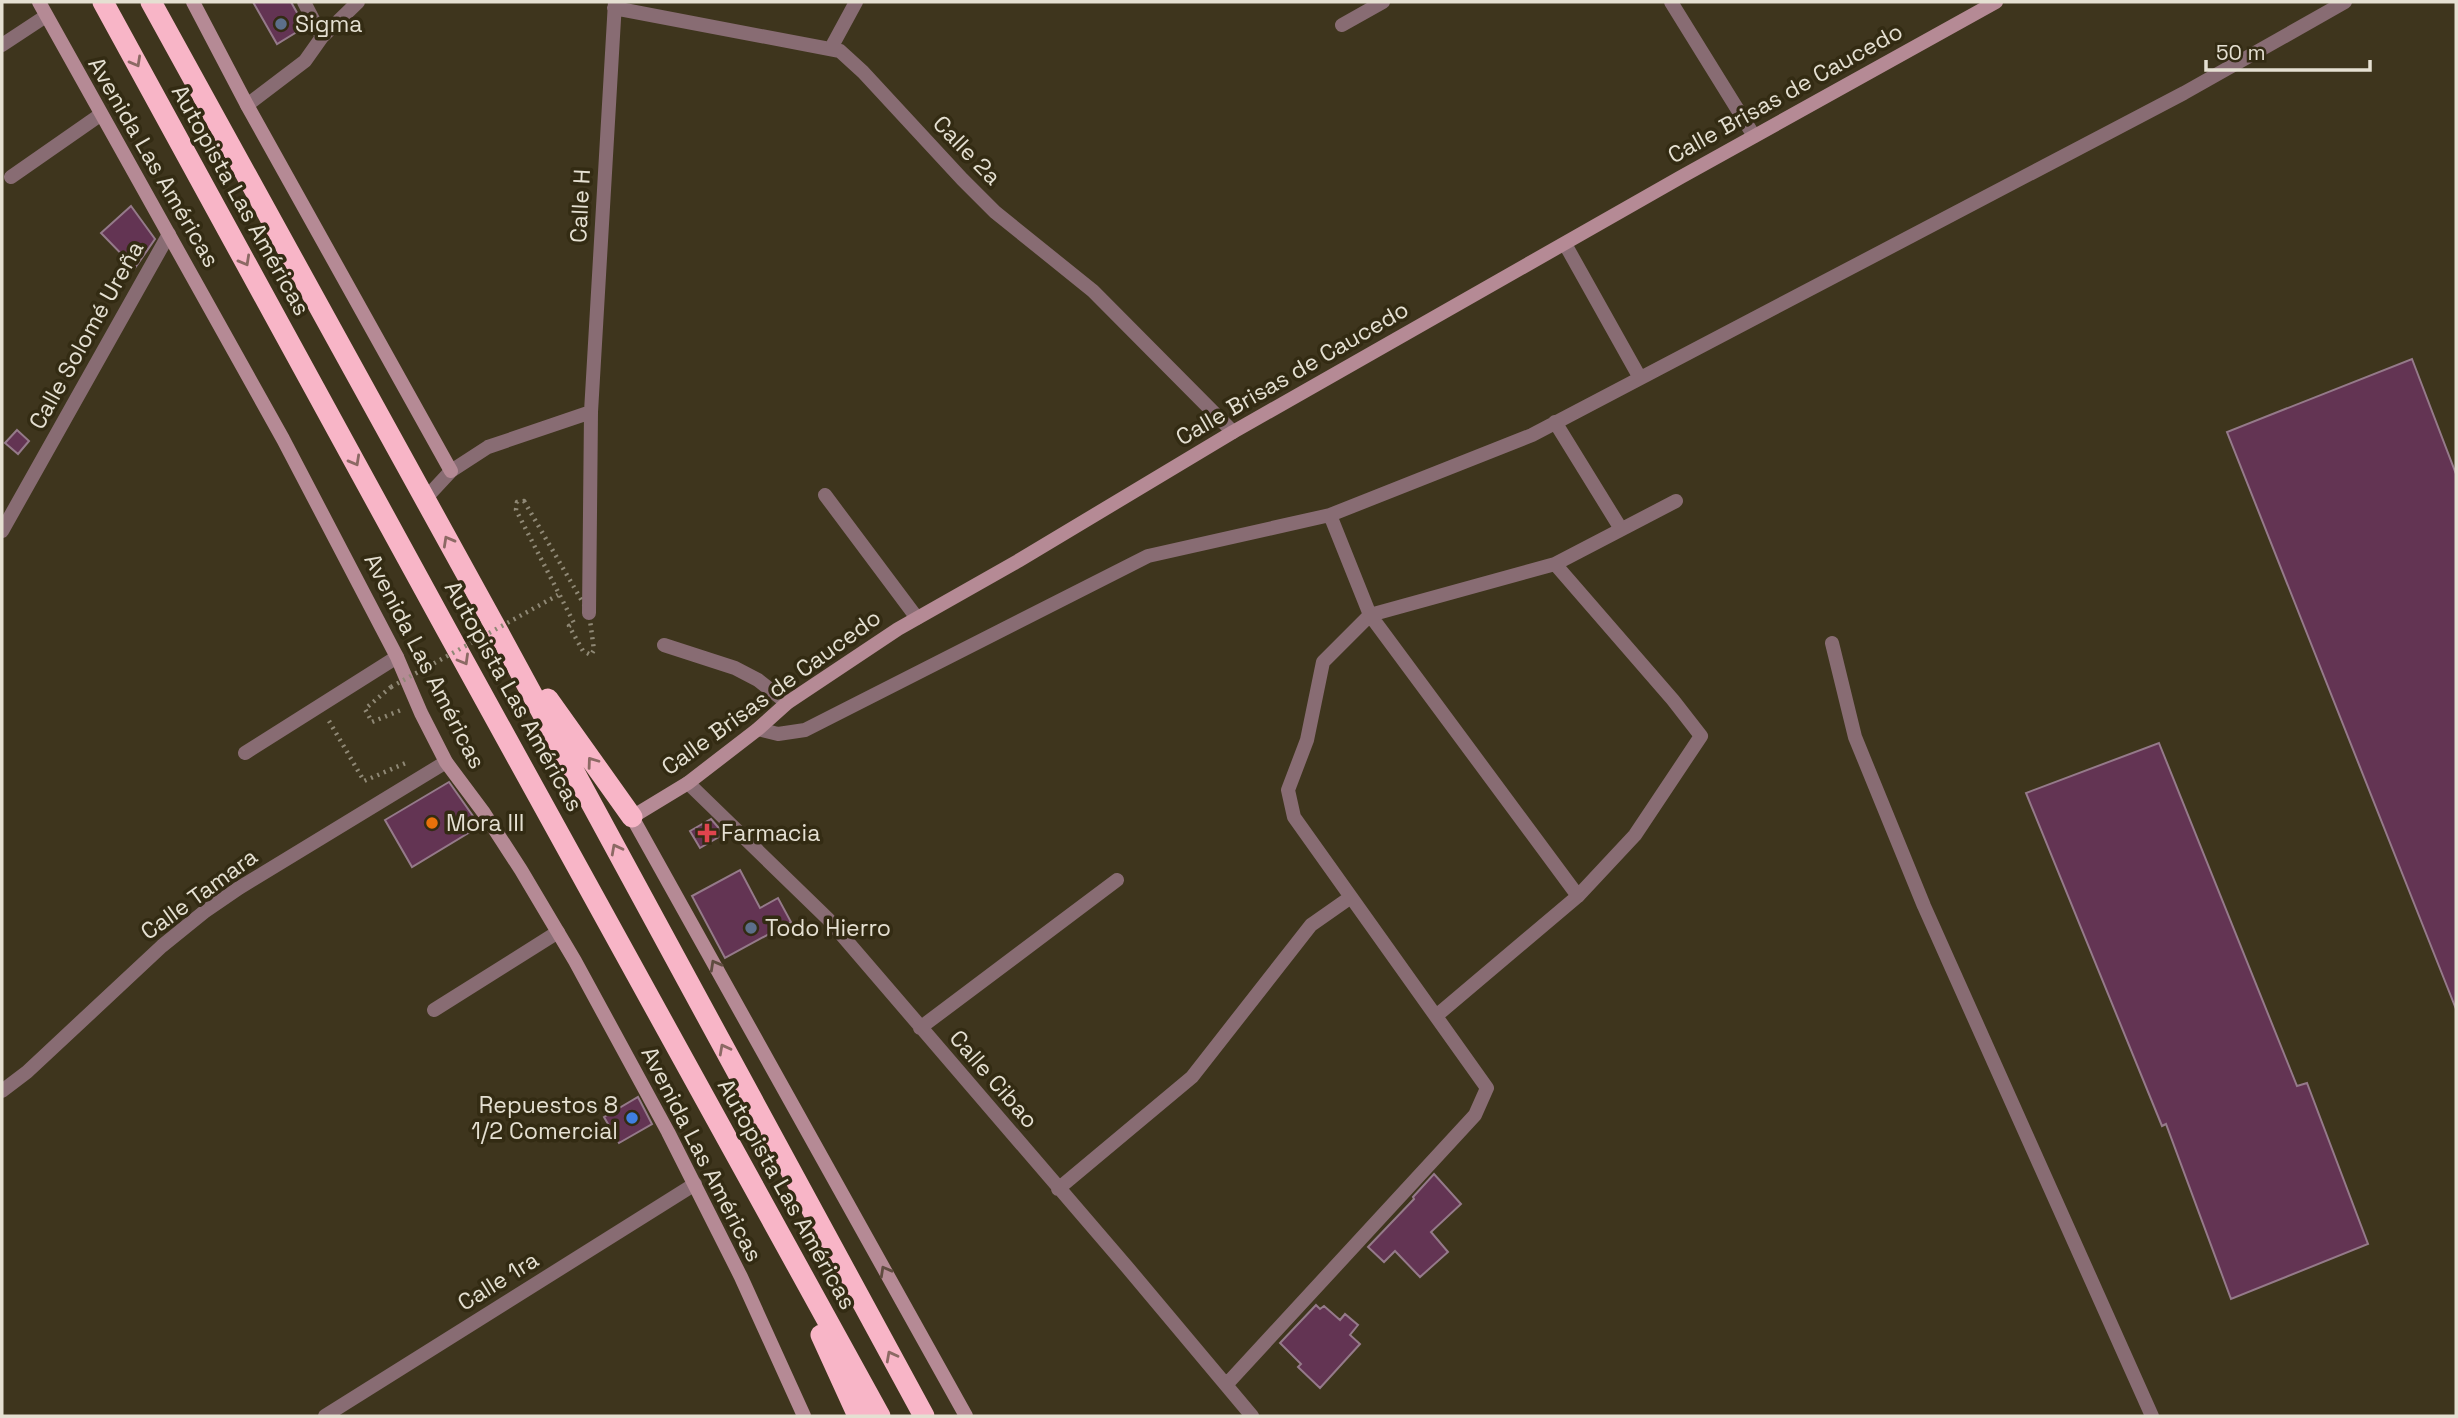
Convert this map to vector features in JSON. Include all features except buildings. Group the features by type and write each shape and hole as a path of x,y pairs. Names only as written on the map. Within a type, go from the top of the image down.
{"highway":[{"name":"Autopista Las Américas","path":"103,2 880,1416"},
{"name":"Autopista Las Américas","path":"151,2 495,626 924,1416"},
{"path":"495,626 632,817"},
{"path":"755,1190 858,1416"}],"street":[{"name":"Avenida Las Américas","path":"39,2 284,439 397,657 446,762 484,813 558,932 695,1184 804,1416"},
{"path":"193,2 247,105 451,471"},
{"path":"304,2 322,37"},
{"path":"247,105 305,61 322,37 358,2"},
{"path":"831,48 856,2"},
{"path":"1342,26 1383,2"},
{"path":"1671,2 1754,136"},
{"name":"Calle Brisas de Caucedo","path":"632,817 688,783 787,703 917,618 1018,561 1233,432 1996,2"},
{"path":"758,729 778,734 805,730 1148,556 1330,515 1532,435 2184,93 2345,2"},
{"name":"Calle 2a","path":"614,5 840,51 995,212 1093,291 1233,432"},
{"name":"Calle H","path":"589,613 591,412 614,5"},
{"path":"2,45 46,16"},
{"path":"11,177 100,114"},
{"name":"Calle Solomé Ureña","path":"2,531 169,234"},
{"path":"1565,244 1640,378"},
{"path":"425,499 451,471 488,447 591,412"},
{"path":"1555,422 1621,529"},
{"path":"825,495 917,618"},
{"path":"1226,1385 1475,1115 1487,1088 1294,817 1288,790 1307,740 1323,662 1370,615 1555,564 1676,501"},
{"path":"1330,515 1370,615 1485,777 1578,896"},
{"path":"1436,1016 1578,896 1635,835 1701,736 1690,719 1555,564"},
{"path":"1832,642 1855,737 1924,906 2152,1416"},
{"path":"664,645 735,668 758,680 787,703"},
{"path":"245,752 397,657"},
{"name":"Calle Tamara","path":"2,1091 27,1072 162,946 204,912 446,762"},
{"name":"Calle Cibao","path":"688,783 828,919 1252,1416"},
{"path":"632,817 966,1416"},
{"path":"920,1028 1117,880"},
{"path":"1058,1189 1192,1077 1311,925 1351,897"},
{"path":"434,1010 558,932"},
{"name":"Calle 1ra","path":"326,1416 695,1184"}],"path":[{"path":"524,501 529,508 589,613 594,650 591,655 583,651 569,626 574,623 558,595 516,510 517,502 524,501"},
{"path":"394,713 372,722 365,709 391,687 558,595"},
{"path":"369,696 391,687"},
{"path":"339,715 329,721 364,781 395,768"}],"place":[{"name":"Sigma","path":"281,24"},
{"name":"Mora III","path":"432,823"},
{"name":"Farmacia","path":"707,833"},
{"name":"Todo Hierro","path":"751,928"},
{"name":"Repuestos 8 1/2 Comercial","path":"632,1118"}]}
